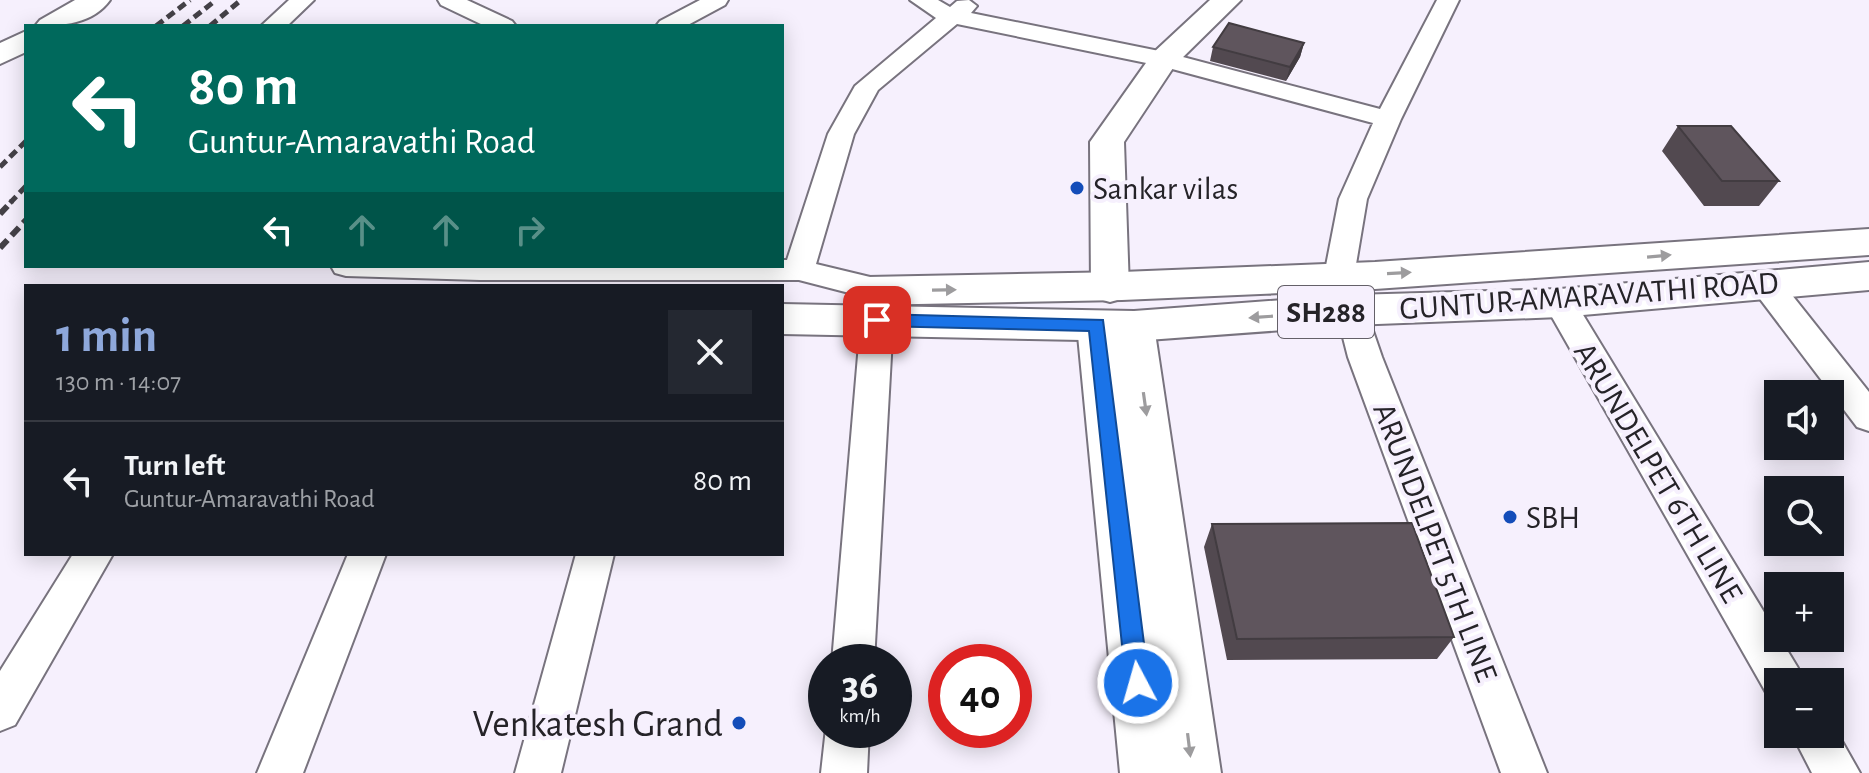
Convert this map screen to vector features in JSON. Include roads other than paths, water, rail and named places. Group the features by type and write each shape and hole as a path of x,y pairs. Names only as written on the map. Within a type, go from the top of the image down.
{"main road":[{"name":"SH288","path":"1346,293 1546,266 1744,248 1869,242"},
{"name":"GUNTUR-AMARAVATHI ROAD","path":"784,319 879,314 1114,313 1346,293 1560,303 1869,276"},
{"name":"SH288","path":"790,282 879,314"}],"street":[{"path":"54,24 96,0"},
{"path":"275,24 303,0"},
{"path":"449,0 500,24"},
{"path":"921,0 950,16 1164,59 1388,119"},
{"path":"481,268 790,282 841,134 868,86 950,16 974,0"},
{"path":"1148,773 1114,313 1107,142 1164,59 1227,0"},
{"path":"1346,293 1353,199 1388,119 1448,0"},
{"path":"671,24 704,2"},
{"path":"0,55 24,41"},
{"path":"1765,283 1869,417"},
{"name":"ARUNDELPET 5TH LINE","path":"1346,293 1365,357 1524,773"},
{"name":"ARUNDELPET 6TH LINE","path":"1560,303 1775,668"},
{"path":"1114,313 1193,773"},
{"path":"784,333 879,314 854,644"},
{"path":"0,710 93,556"},
{"path":"280,773 366,556"},
{"path":"538,773 594,556"},
{"path":"844,773 846,748"},
{"path":"1822,748 1837,773"}],"railway":[{"path":"159,24 190,0"},
{"path":"186,24 216,0"},
{"path":"212,24 241,0"},
{"path":"0,167 24,143"},
{"path":"10,203 24,188"},
{"path":"0,214 12,201"},
{"path":"0,248 24,222"}],"place":[{"name":"Sankar vilas","path":"1077,188"},
{"name":"SBH","path":"1510,517"},
{"name":"Venkatesh Grand","path":"739,723"}]}
